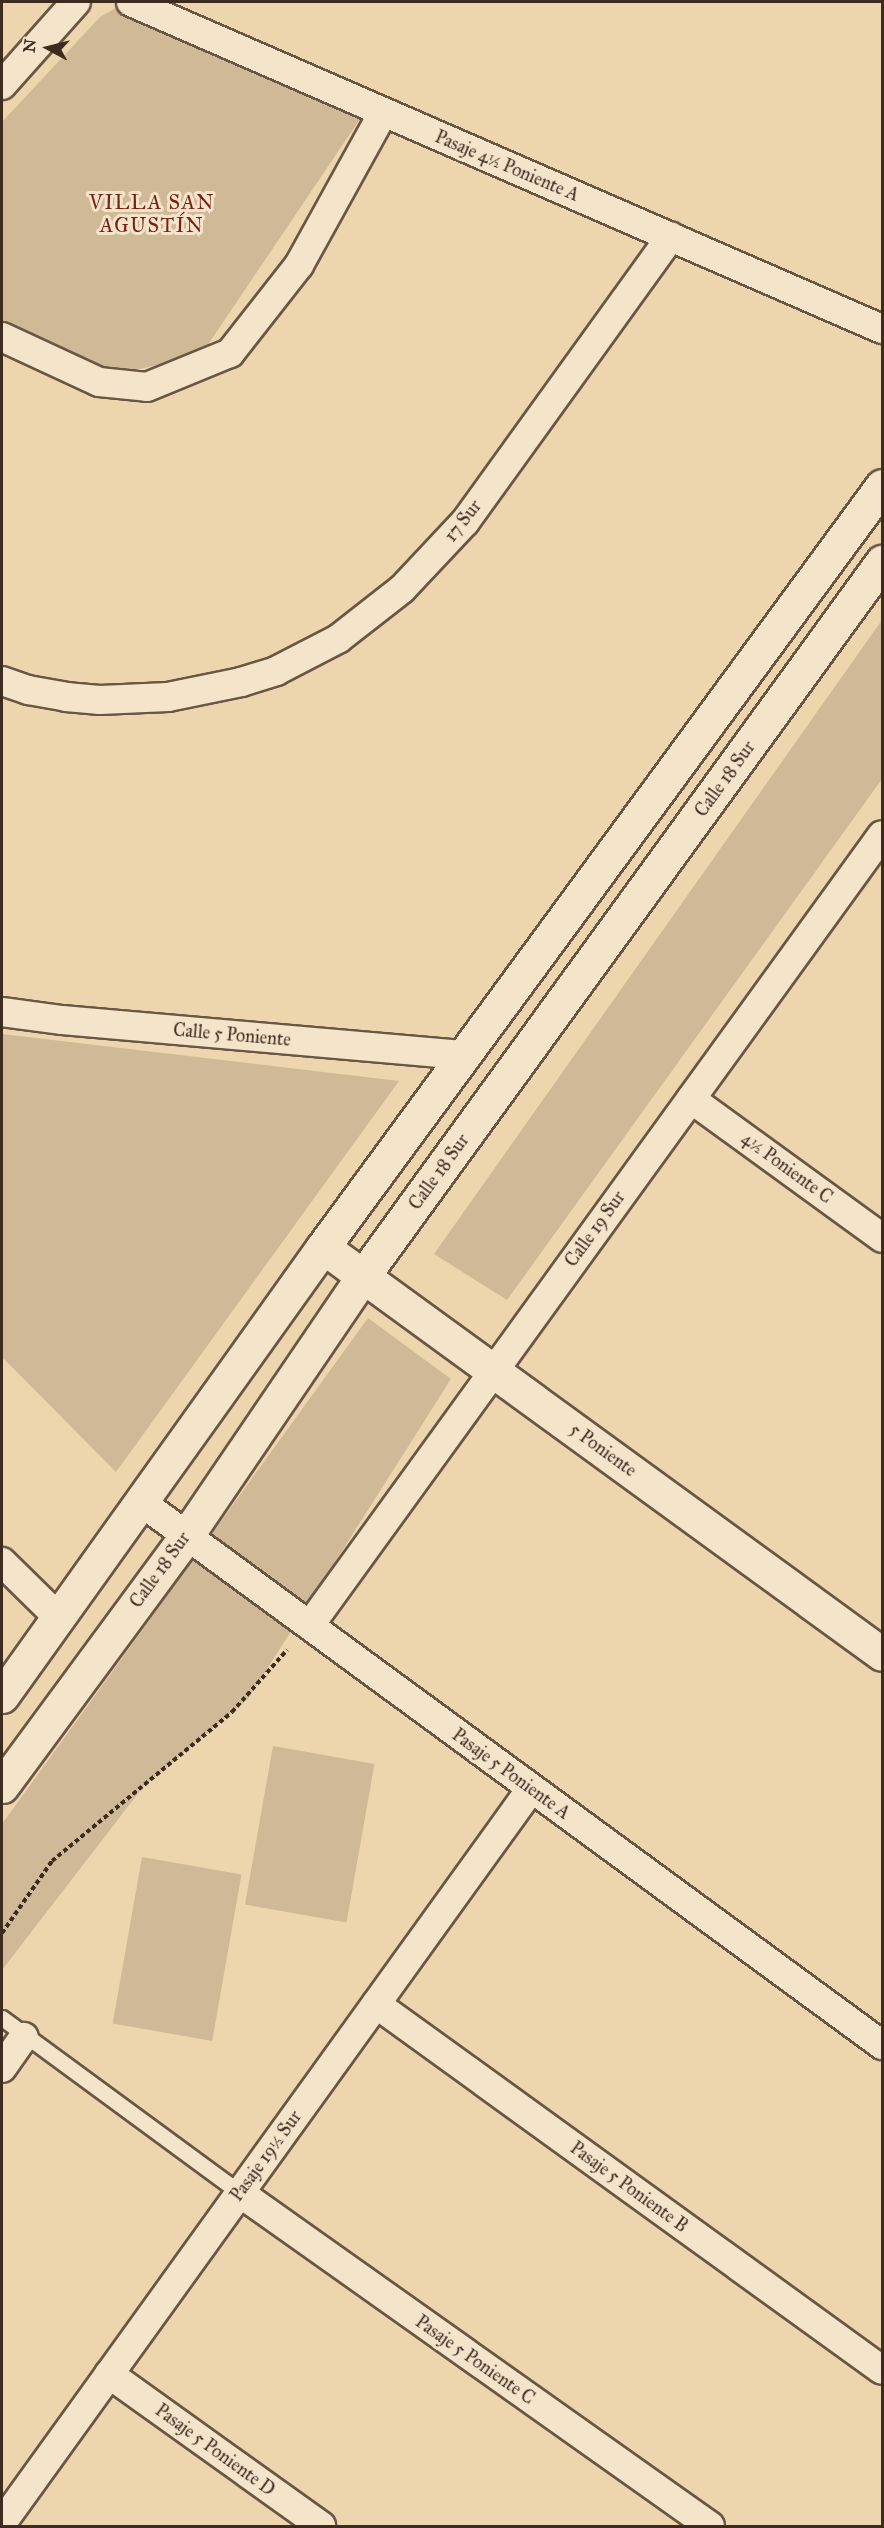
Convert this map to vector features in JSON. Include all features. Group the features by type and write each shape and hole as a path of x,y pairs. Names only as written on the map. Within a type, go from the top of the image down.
{"main road":[{"path":"2,1696 462,1055 882,486"},
{"name":"Calle 18 Sur","path":"2,1786 187,1535 363,1276 882,562"},
{"name":"5 Poniente","path":"323,1247 882,1654"}],"street":[{"path":"2,85 76,2"},
{"name":"Pasaje 4½ Poniente A","path":"131,2 882,329"},
{"path":"2,337 99,382 147,387 230,352 299,265 383,113"},
{"name":"17 Sur","path":"2,681 28,690 66,697 100,700 168,697 241,682 297,661 338,639 402,590 465,522 671,236"},
{"name":"Calle 19 Sur","path":"310,1625 691,1099 878,850"},
{"name":"Calle 5 Poniente","path":"2,1012 74,1021 462,1055"},
{"name":"4½ Poniente C","path":"691,1099 882,1238"},
{"name":"Pasaje 5 Poniente A","path":"141,1502 882,2045"},
{"path":"2,1562 58,1617"},
{"name":"Pasaje 19½ Sur","path":"2,2523 531,1789"},
{"name":"Pasaje 5 Poniente B","path":"376,2004 882,2370"},
{"path":"2,2068 24,2037"},
{"name":"Pasaje 5 Poniente C","path":"240,2193 710,2526"},
{"name":"Pasaje 5 Poniente D","path":"109,2374 321,2526"}],"lane":[{"path":"2,2018 24,2037 240,2193"}],"path":[{"path":"2,1933 52,1861 232,1712 310,1625"}],"shaded area":[{"path":"119,6 364,113 201,355 118,374 77,359 2,325 2,122 100,17"},
{"path":"882,620 882,779 507,1300 434,1254"},
{"path":"2,1034 399,1081 116,1472 2,1357"},
{"path":"368,1318 451,1379 248,1699 143,1787 2,1970 2,1824"},
{"path":"273,1746 374,1764 346,1922 245,1905"},
{"path":"142,1857 241,1875 212,2041 113,2023"}],"district":[{"name":"VILLA SAN AGUSTÍN","path":"152,214"}]}
